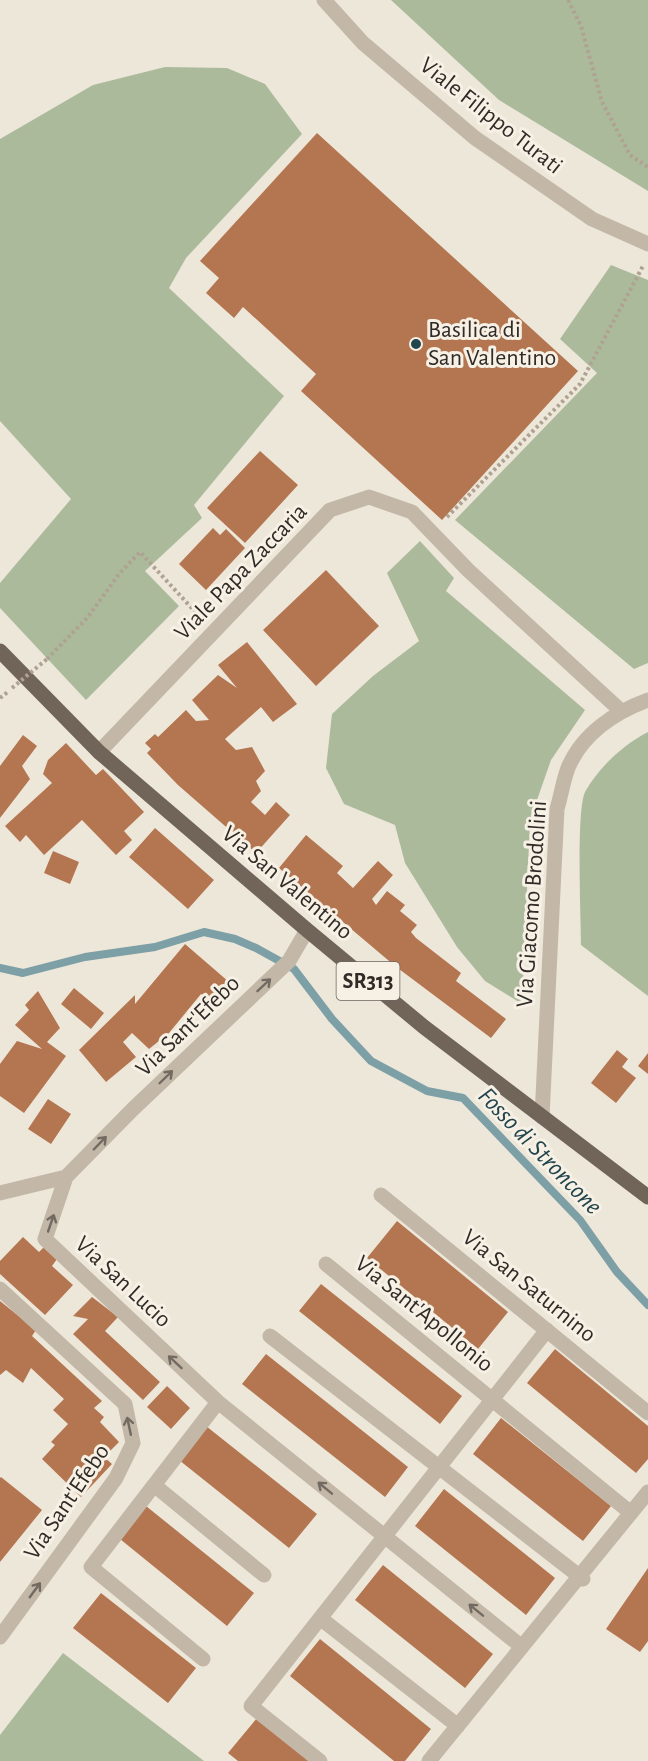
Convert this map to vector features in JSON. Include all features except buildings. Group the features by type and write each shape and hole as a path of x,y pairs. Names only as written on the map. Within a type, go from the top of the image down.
{"main road":[{"name":"Via San Valentino","path":"0,651 99,752 306,930 424,1027 648,1197"}],"street":[{"name":"Viale Filippo Turati","path":"324,0 363,43 475,138 592,219 648,244"},
{"name":"Viale Papa Zaccaria","path":"99,752 330,510 369,497 412,512 468,570 620,710"},
{"name":"Via Giacomo Brodolini","path":"542,1117 557,809 568,767 588,737 620,710 648,700"},
{"name":"Via Sant'Efebo","path":"66,1178 133,1109 289,961 306,930"},
{"path":"0,1193 66,1178"},
{"name":"Via San Lucio","path":"66,1178 45,1239 218,1402 522,1647"},
{"name":"Via San Saturnino","path":"381,1195 648,1413"},
{"name":"Via Sant'Apollonio","path":"326,1264 631,1513"},
{"name":"Via Sant'Efebo","path":"0,1289 125,1404 133,1443 116,1478 0,1637"},
{"name":"Via Sant'Apollonio","path":"439,1467 547,1330"},
{"path":"270,1336 581,1578"},
{"path":"203,1659 91,1567 218,1402"},
{"path":"320,1761 251,1706 439,1467"},
{"path":"154,1485 264,1575"},
{"path":"429,1761 581,1578 648,1492"},
{"path":"321,1618 458,1726"}],"path":[{"path":"568,0 581,26 602,102 630,154 648,167"},
{"path":"431,532 580,384 648,257"},
{"path":"0,698 47,659 88,617 119,574 140,552 215,632"}],"green space":[{"path":"391,0 648,0 648,191 499,100"},
{"path":"165,67 227,68 265,84 302,134 186,258 169,288 284,396 194,505 202,518 145,571 179,606 86,700 0,608 0,583 71,499 0,421 0,139 93,85"},
{"path":"611,265 648,280 648,663 634,669 455,520 597,373 560,339"},
{"path":"420,541 454,578 446,591 585,710 551,760 530,820 522,1004 485,981 457,947 405,863 395,825 344,804 326,768 332,714 373,676 419,641 387,573"},
{"path":"648,732 648,996 581,945 580,866 582,803 585,792 612,758"},
{"path":"63,1653 204,1761 0,1761 0,1735"}],"waterway":[{"name":"Fosso di Stroncone","path":"0,968 23,973 85,957 155,947 204,932 235,939 256,948 294,969 332,1019 371,1061 427,1091 463,1098 580,1220 617,1272 648,1305"}],"place":[{"name":"Basilica di San Valentino","path":"416,344"}]}
